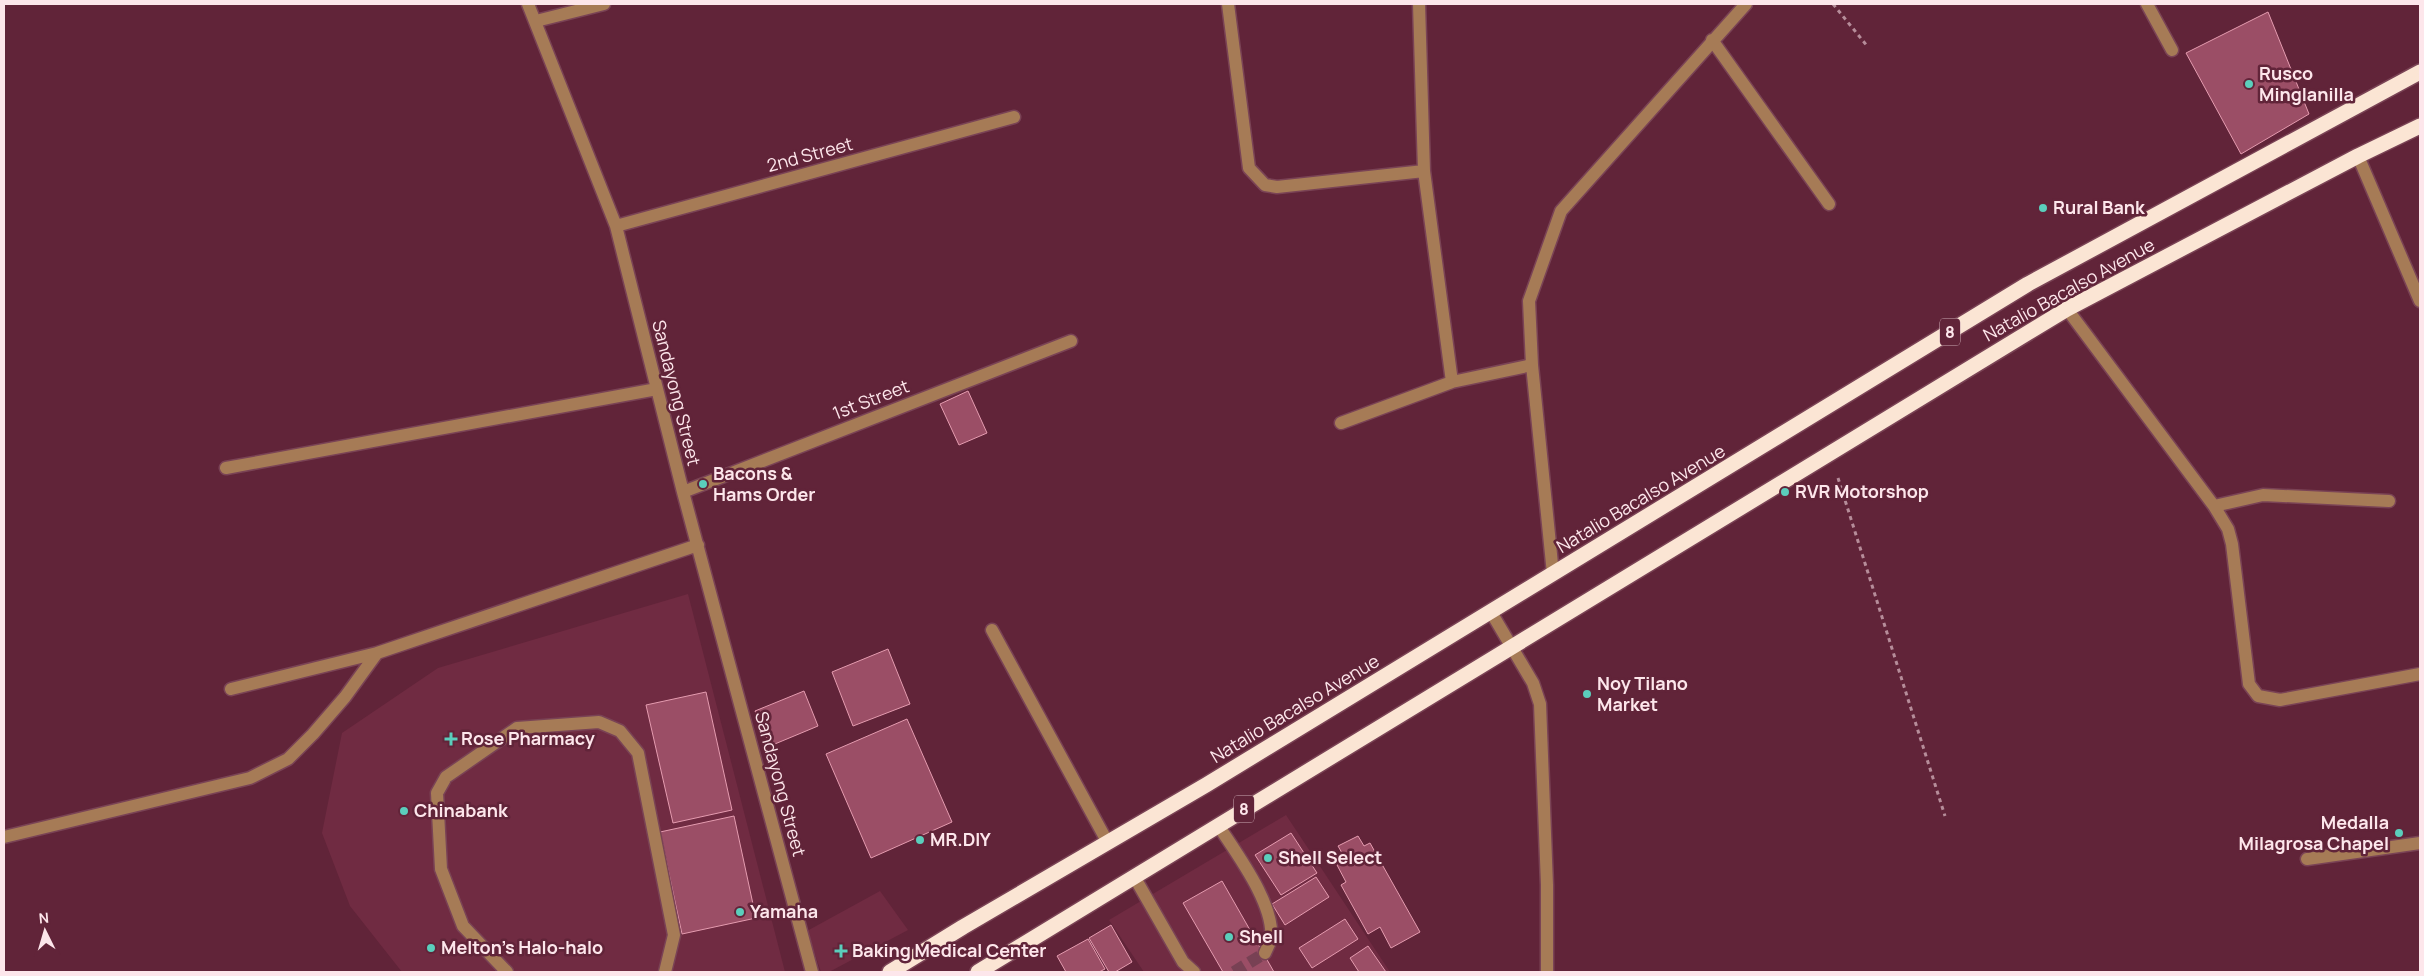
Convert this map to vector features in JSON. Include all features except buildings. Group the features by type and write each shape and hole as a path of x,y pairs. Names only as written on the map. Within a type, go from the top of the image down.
{"highway":[{"name":"Natalio Bacalso Avenue","path":"890,972 1491,612 2028,284 2420,72"},
{"name":"Natalio Bacalso Avenue","path":"978,972 1135,878 1510,646 2067,309 2358,156 2420,126"}],"street":[{"name":"Sandayong Street","path":"528,4 616,226 683,492 812,972"},
{"path":"536,21 604,4"},
{"path":"1228,4 1249,168 1265,185 1277,187 1424,172"},
{"path":"1419,4 1424,172 1452,382"},
{"path":"1553,574 1532,365 1529,301 1561,211 1746,4"},
{"path":"2147,4 2172,50"},
{"path":"1712,40 1829,204"},
{"name":"2nd Street","path":"616,226 1014,117"},
{"path":"2358,156 2420,301"},
{"path":"2067,309 2214,506 2228,529 2232,544 2249,684 2258,696 2280,700 2420,674"},
{"name":"1st Street","path":"683,492 1071,341"},
{"path":"1341,423 1452,382 1532,365"},
{"path":"226,468 657,389"},
{"path":"2214,506 2263,495 2290,498 2389,501"},
{"path":"231,689 377,653 698,545"},
{"path":"1491,612 1533,683 1540,704 1547,885 1547,972"},
{"path":"992,630 1108,843"},
{"path":"4,837 250,778 288,759 314,734 345,697 377,653"},
{"path":"507,972 463,926 441,869 437,792 446,777 517,728 599,722 620,731 638,753 674,935 665,972"},
{"path":"1218,825 1260,890 1271,928 1271,940 1265,953"},
{"path":"2307,859 2420,843"},
{"path":"1135,878 1183,962 1194,972"}],"path":[{"path":"1833,4 1868,47"},
{"path":"1830,452 1945,816"}],"shaded area":[{"path":"688,594 785,972 402,972 350,906 322,833 342,733 438,668"},
{"path":"1286,815 1390,972 1144,972 1109,920"},
{"name":"Baking Medical Center","path":"880,891 908,930 829,972 821,972 807,931"}],"tunnel":[{"path":"1234,972 1265,953"}],"place":[{"name":"Rusco Minglanilla","path":"2249,84"},
{"name":"Rural Bank","path":"2043,208"},
{"name":"Bacons & Hams Order","path":"703,484"},
{"name":"RVR Motorshop","path":"1785,492"},
{"name":"Noy Tilano Market","path":"1587,694"},
{"name":"Rose Pharmacy","path":"451,739"},
{"name":"Chinabank","path":"404,811"},
{"name":"Medalla Milagrosa Chapel","path":"2399,833"},
{"name":"MR.DIY","path":"920,840"},
{"name":"Shell Select","path":"1268,858"},
{"name":"Yamaha","path":"740,912"},
{"name":"Shell","path":"1229,937"},
{"name":"Melton's Halo-halo","path":"431,948"},
{"name":"Baking Medical Center","path":"841,951"}]}
